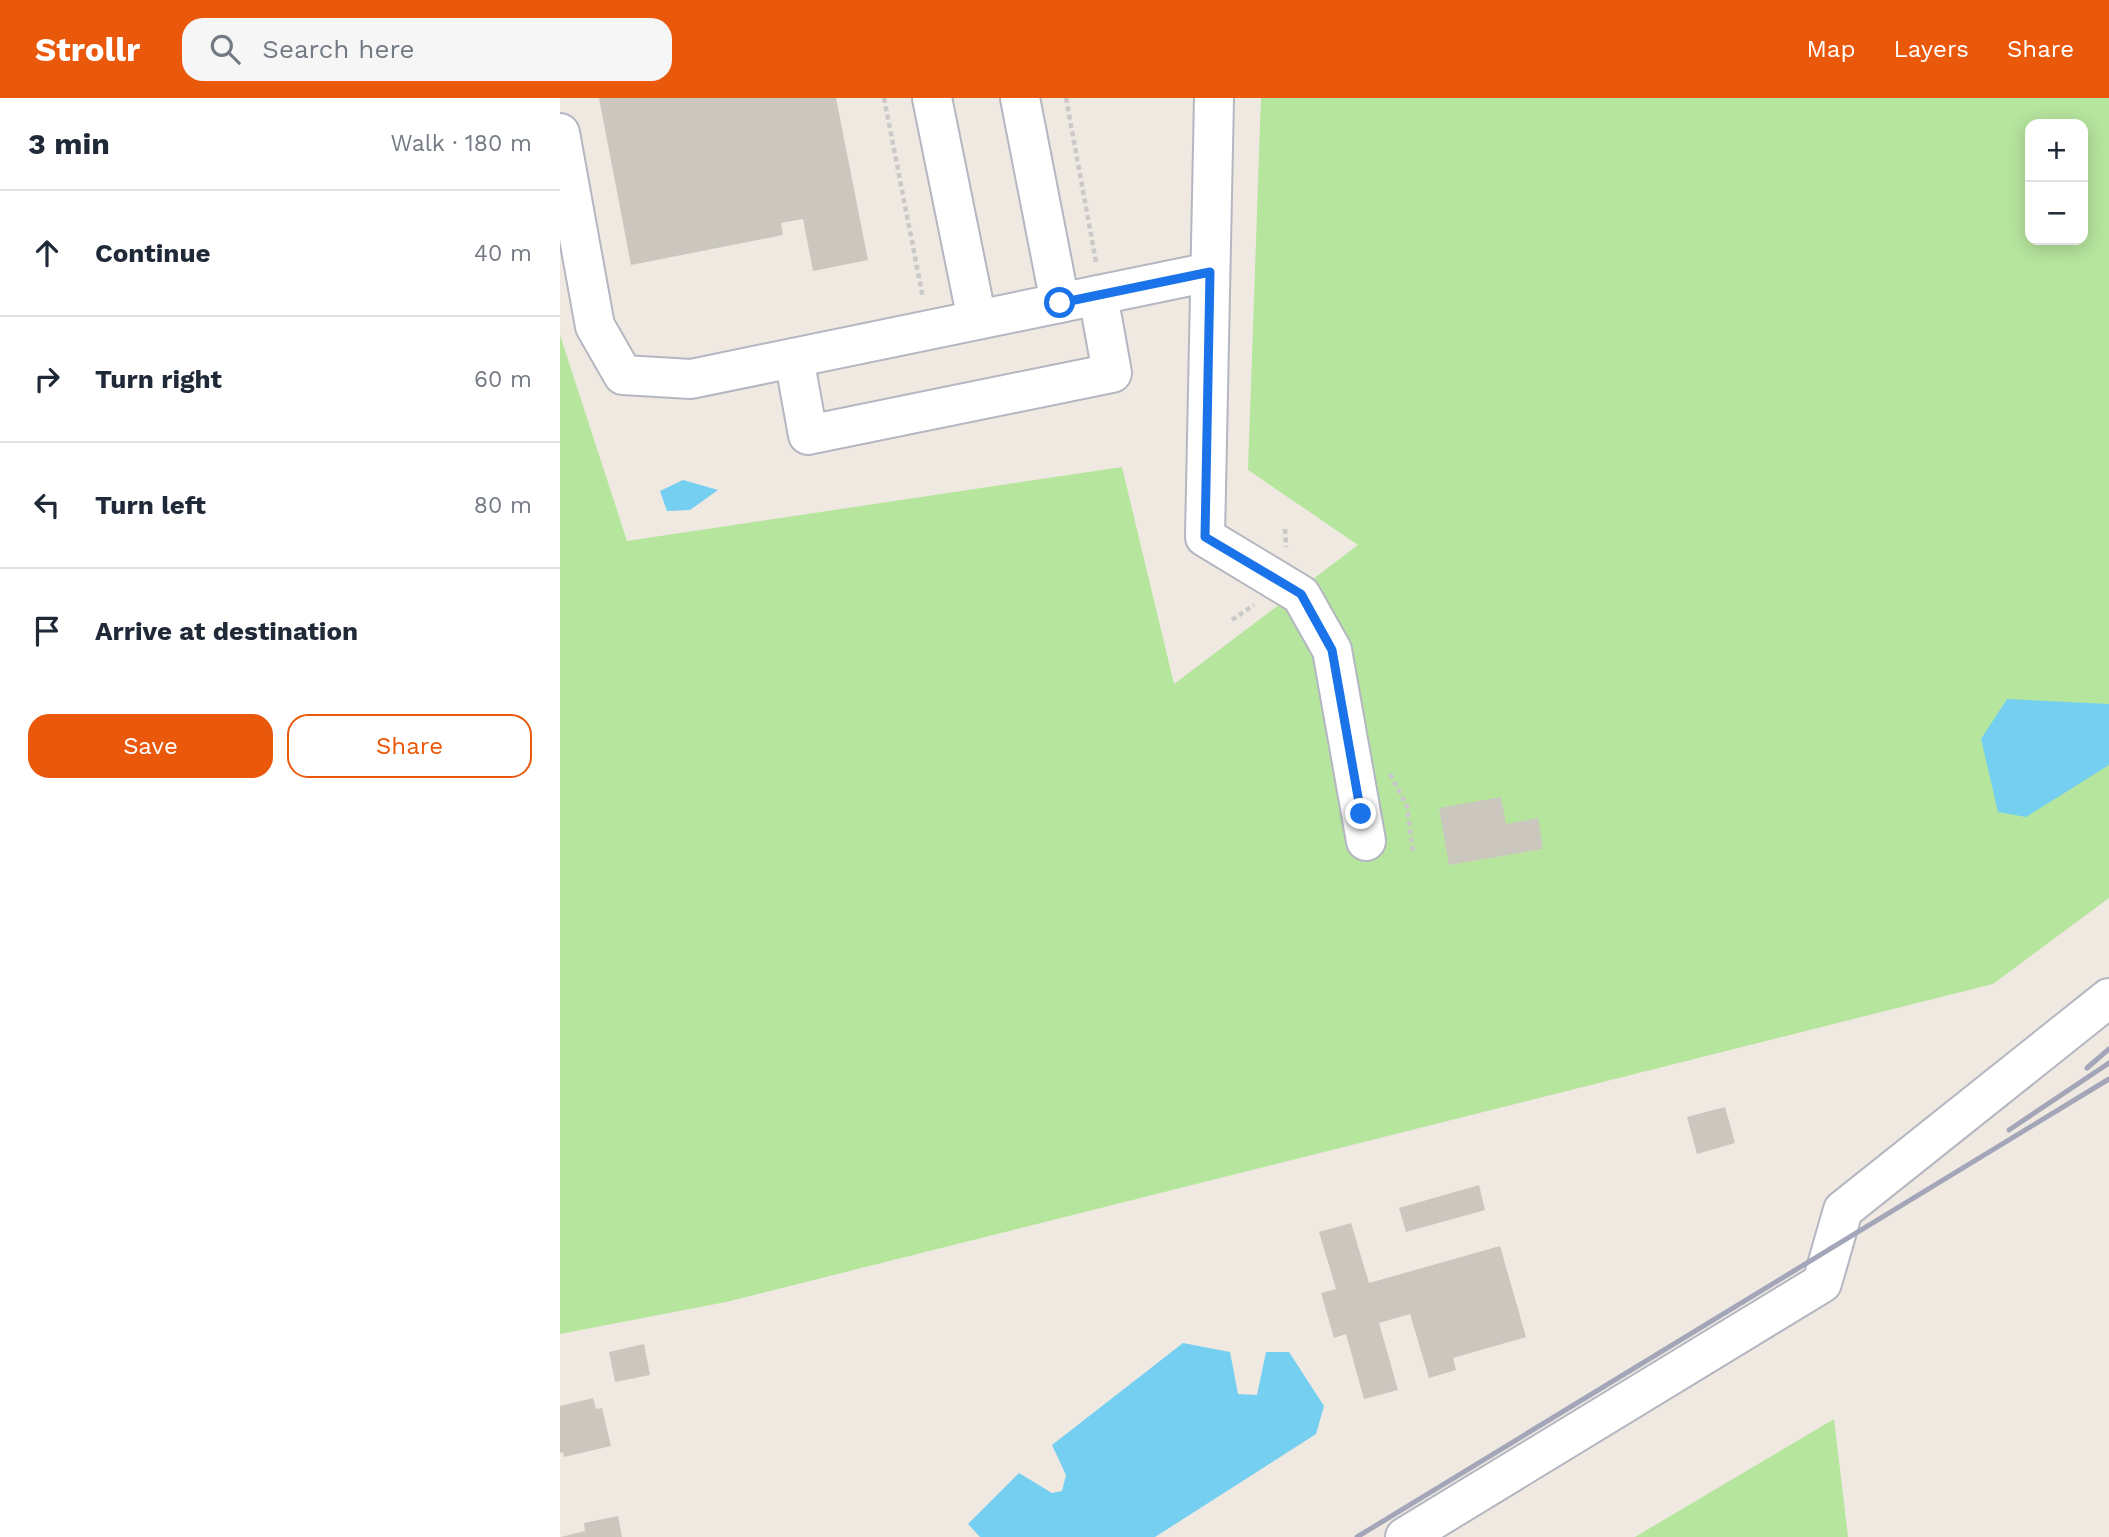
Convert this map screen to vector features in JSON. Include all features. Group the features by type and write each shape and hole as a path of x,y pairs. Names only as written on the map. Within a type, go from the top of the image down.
{"street":[{"path":"932,98 977,320"},
{"path":"1020,98 1060,303"},
{"path":"1214,98 1205,537 1301,594 1332,650 1366,841"},
{"path":"560,133 595,326 623,375 691,379 1060,303 1098,284 1210,272"},
{"path":"794,358 808,435 1112,373 1098,284"},
{"path":"1405,1537 1822,1283 1843,1210 2109,998"}],"path":[{"path":"1066,98 1098,284"}],"green space":[{"path":"1261,98 2109,98 2109,898 1993,984 726,1302 560,1334 560,335 627,541 1122,467 1174,684 1358,545 1248,470"},
{"path":"1834,1419 1848,1537 1635,1537"}],"water":[{"path":"683,480 718,490 690,510 667,511 660,491"},
{"path":"2007,699 2109,704 2109,765 2026,817 1998,812 1981,739"},
{"path":"1183,1343 1230,1352 1238,1394 1257,1395 1266,1352 1289,1352 1324,1406 1316,1434 1155,1537 980,1537 968,1524 1019,1473 1052,1493 1062,1491 1066,1475 1052,1445"}],"building":[{"path":"599,98 836,98 868,260 813,271 803,219 781,223 783,235 631,265"},
{"path":"1501,797 1506,824 1538,818 1543,849 1449,865 1439,808"},
{"path":"1725,1107 1735,1143 1697,1154 1687,1117"},
{"path":"1479,1185 1485,1210 1406,1232 1399,1208"},
{"path":"1351,1223 1369,1283 1500,1246 1526,1337 1453,1358 1456,1370 1429,1378 1410,1314 1379,1323 1398,1390 1364,1399 1346,1334 1334,1338 1321,1293 1336,1289 1319,1232"},
{"path":"644,1344 650,1375 615,1382 609,1352"},
{"path":"593,1398 596,1409 602,1408 611,1446 564,1457 563,1452 560,1453 560,1406"},
{"path":"618,1516 622,1537 561,1537 585,1531 584,1523"}],"railway":[{"path":"2087,1068 2109,1049"},
{"path":"2009,1130 2109,1063"},
{"path":"1357,1537 2109,1079"}],"route":[{"path":"1060,303 1210,272 1205,537 1301,594 1332,650 1361,814"}]}
